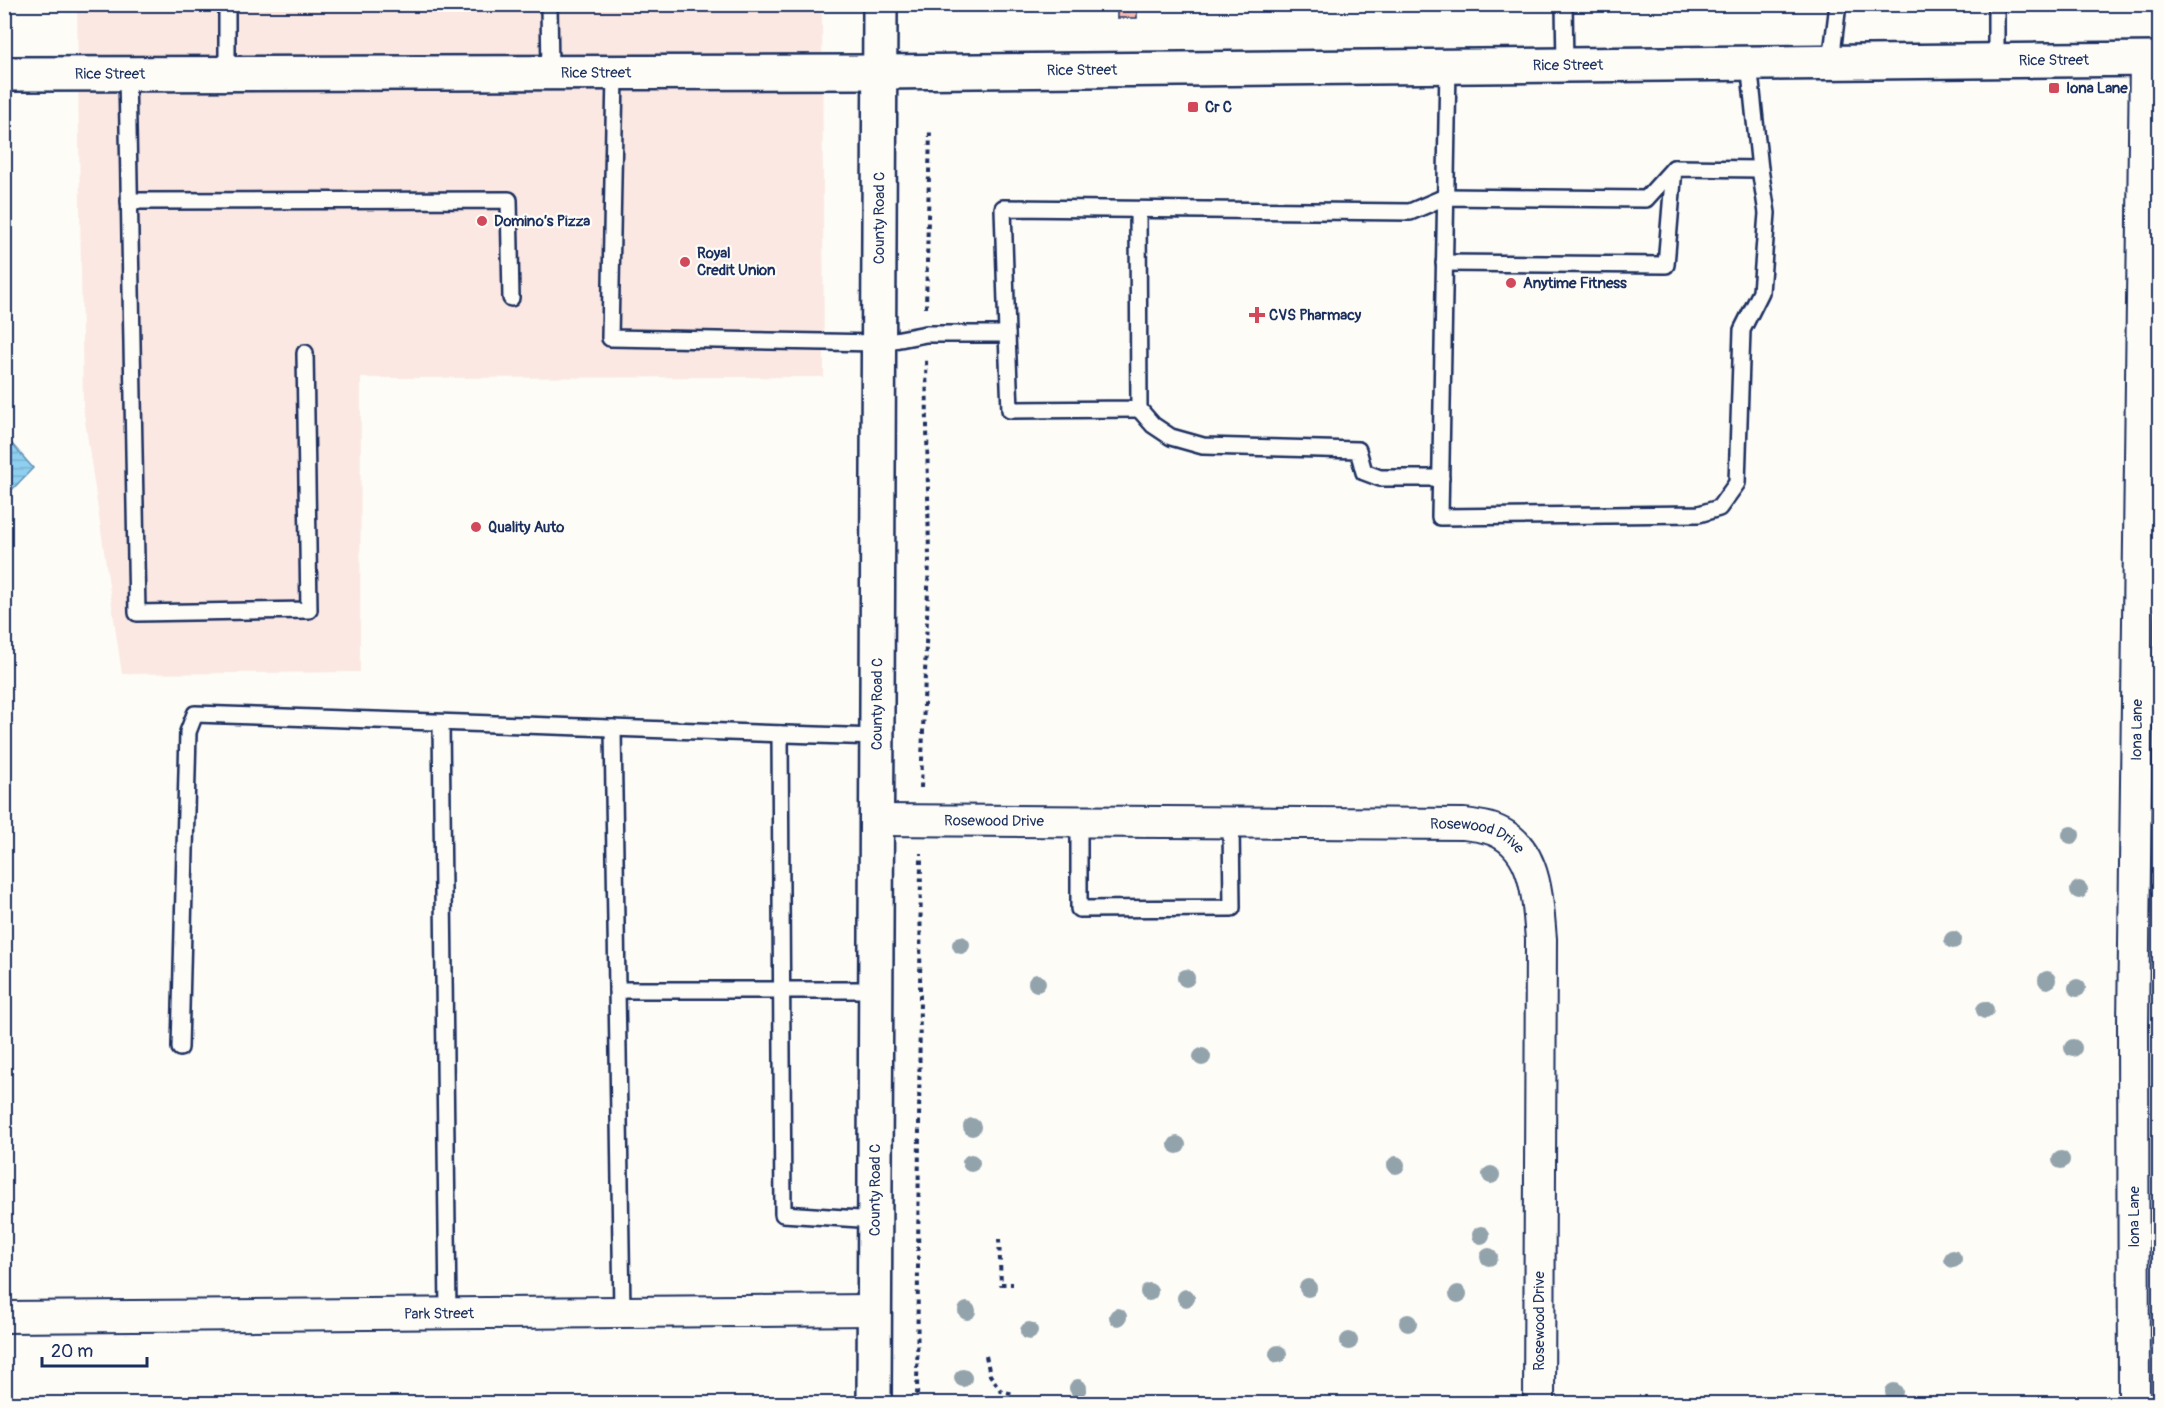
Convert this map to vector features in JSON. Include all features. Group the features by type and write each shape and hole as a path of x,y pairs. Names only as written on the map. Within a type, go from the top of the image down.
{"main road":[{"name":"County Road C","path":"874,1404 882,72 880,4"},
{"name":"Rice Street","path":"4,74 615,74 2152,59"}],"street":[{"name":"Iona Lane","path":"2134,1404 2133,1024 2152,59"},
{"name":"Rosewood Drive","path":"876,820 1464,824 1489,828 1510,840 1527,859 1536,882 1541,939 1539,1404"},
{"name":"Park Street","path":"4,1317 874,1310"}],"lane":[{"path":"227,4 227,74"},
{"path":"549,4 550,73"},
{"path":"1564,4 1565,65"},
{"path":"1831,62 1838,4"},
{"path":"1996,4 1996,61"},
{"path":"1448,66 1440,517 1699,514 1719,508 1737,483 1742,330 1761,292 1767,213 1749,63"},
{"path":"127,74 137,613 309,610 305,352"},
{"path":"615,74 610,338 879,343 926,334 1007,334"},
{"path":"1139,410 1010,410 1003,208 1410,212 1445,197 1646,199 1674,168 1760,169"},
{"path":"1444,263 1666,265 1674,168"},
{"path":"129,201 509,200 511,298"},
{"path":"1138,210 1139,410 1153,425 1171,437 1203,446 1358,450 1364,472 1380,478 1441,478"},
{"path":"180,1048 188,732 195,714 877,737"},
{"path":"441,723 448,1313"},
{"path":"613,728 622,1311"},
{"path":"780,734 783,1214 874,1220"},
{"path":"1079,821 1079,909 1232,908 1231,823"},
{"path":"617,990 876,990"}],"path":[{"path":"921,781 929,560 926,274 930,129"},
{"path":"917,1404 921,858"},
{"path":"999,1239 1001,1284 1013,1284"},
{"path":"986,1356 990,1375 1001,1391 1014,1394"}],"shaded area":[{"path":"77,5 822,5 824,377 361,378 360,672 122,674 83,407"}],"water":[{"path":"4,435 33,468 5,497 4,497"}],"building":[{"path":"1117,9 1137,9 1137,18 1117,18"}],"place":[{"name":"Iona Lane","path":"2054,88"},
{"name":"Cr C","path":"1193,107"},
{"name":"Domino’s Pizza","path":"482,221"},
{"name":"Royal Credit Union","path":"685,262"},
{"name":"Anytime Fitness","path":"1511,283"},
{"name":"CVS Pharmacy","path":"1257,315"},
{"name":"Quality Auto","path":"476,527"}]}
